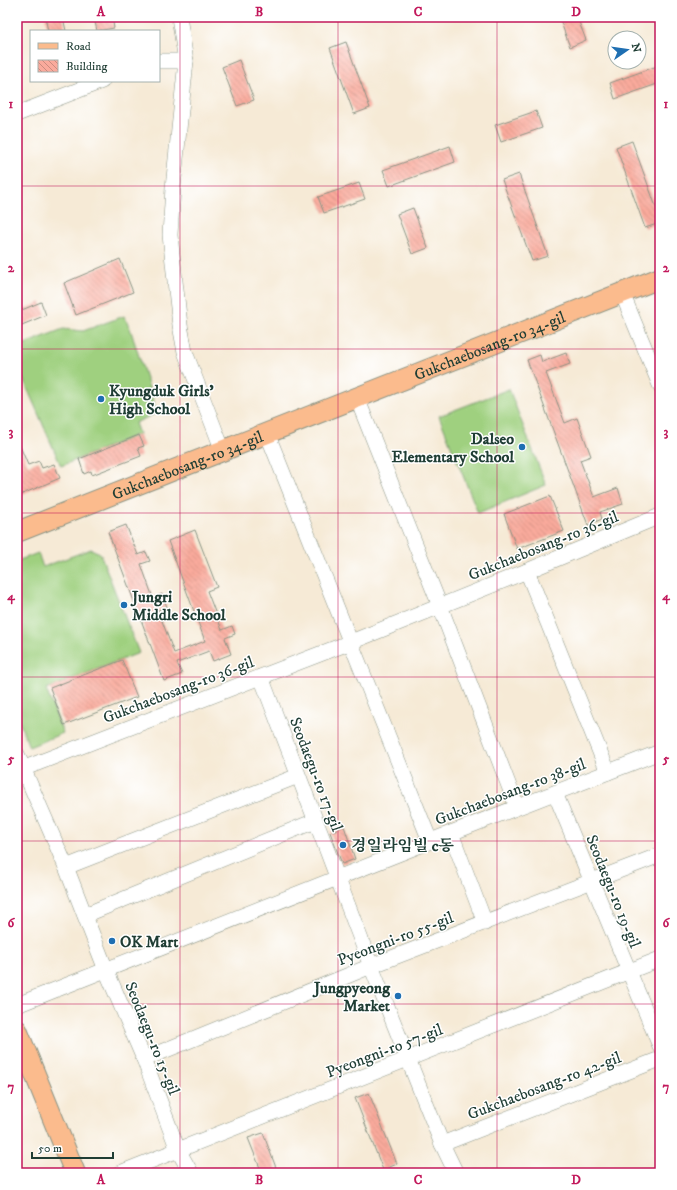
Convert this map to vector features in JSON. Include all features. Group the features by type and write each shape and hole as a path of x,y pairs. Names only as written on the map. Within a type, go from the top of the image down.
{"main road":[{"name":"Gukchaebosang-ro 34-gil","path":"17,532 660,278"},
{"path":"17,1030 75,1173"}],"street":[{"path":"179,17 186,61 173,188 170,235 180,325 185,352 223,451"},
{"path":"160,61 186,61"},
{"path":"17,114 99,82"},
{"path":"622,293 660,384"},
{"path":"357,398 440,606 517,807"},
{"path":"267,433 430,841"},
{"name":"Gukchaebosang-ro 36-gil","path":"20,769 351,642 660,516"},
{"path":"527,571 608,772"},
{"name":"Seodaegu-ro 17-gil","path":"261,677 371,966 442,1144 456,1173"},
{"name":"Gukchaebosang-ro 38-gil","path":"17,1005 430,841 660,752"},
{"name":"Seodaegu-ro 15-gil","path":"17,754 20,769 66,867 106,970 144,1059 178,1150 191,1173"},
{"path":"66,867 298,776"},
{"name":"Seodaegu-ro 19-gil","path":"555,793 660,1046"},
{"path":"85,916 315,820"},
{"path":"451,833 485,923"},
{"name":"Pyeongni-ro 55-gil","path":"144,1059 371,966 660,855"},
{"name":"Pyeongni-ro 57-gil","path":"120,1173 660,959"},
{"name":"Gukchaebosang-ro 42-gil","path":"442,1144 660,1059"}],"green space":[{"path":"124,316 130,328 157,413 135,423 139,434 61,466 17,365 17,347 63,329 83,331"},
{"path":"509,389 546,485 478,513 439,416"},
{"path":"91,549 100,553 139,653 46,689 63,733 29,747 17,716 17,561 38,553 43,567"}],"building":[{"path":"45,17 63,17 66,30 48,30"},
{"path":"94,17 112,17 114,28 97,30"},
{"path":"559,17 577,17 586,40 570,47"},
{"path":"346,42 370,108 354,114 330,48"},
{"path":"239,60 254,100 237,106 222,67"},
{"path":"660,65 660,83 615,99 610,83"},
{"path":"536,111 542,128 501,142 495,125"},
{"path":"632,141 660,218 660,223 645,228 616,147"},
{"path":"450,146 455,162 389,186 383,170"},
{"path":"519,174 548,256 532,261 502,180"},
{"path":"359,183 365,199 324,213 318,197"},
{"path":"413,208 428,248 412,254 397,214"},
{"path":"120,259 133,292 76,315 64,283"},
{"path":"41,302 46,315 17,327 17,312"},
{"path":"566,353 570,364 546,373 565,423 577,418 591,456 580,460 594,497 618,488 623,504 600,512 602,519 588,525 527,360 540,355 542,362"},
{"path":"139,435 144,446 138,448 141,456 92,475 91,471 84,474 79,459"},
{"path":"17,439 28,465 39,461 42,468 54,464 60,478 20,495 17,487"},
{"path":"550,496 564,531 517,549 504,514"},
{"path":"126,525 138,555 146,552 150,561 141,564 153,598 162,594 167,607 158,610 174,653 205,641 168,541 195,530 217,587 207,591 222,630 232,626 235,634 225,638 231,654 213,661 209,651 177,663 182,674 164,681 108,532"},
{"path":"122,660 137,697 64,725 50,688"},
{"name":"경일라임빌 c동","path":"344,826 355,859 342,864 330,832"},
{"path":"369,1093 397,1164 383,1170 355,1098"},
{"path":"263,1133 278,1173 262,1173 248,1138"}],"place":[{"name":"Kyungduk Girls' High School","path":"101,399"},
{"name":"Dalseo Elementary School","path":"522,447"},
{"name":"Jungri Middle School","path":"124,605"},
{"name":"경일라임빌 c동","path":"343,845"},
{"name":"OK Mart","path":"112,941"},
{"name":"Jungpyeong Market","path":"398,996"}]}
